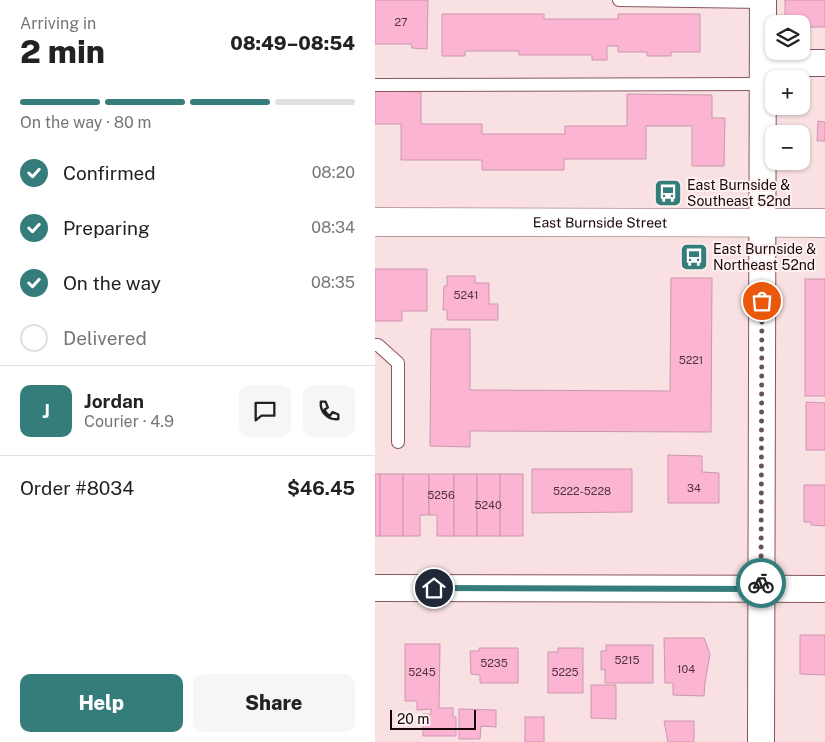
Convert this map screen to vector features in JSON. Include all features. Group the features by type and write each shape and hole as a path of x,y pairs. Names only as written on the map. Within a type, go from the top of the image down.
{"main road":[{"name":"East Burnside Street","path":"375,222 825,223"}],"street":[{"path":"761,742 763,1"},
{"path":"763,73 825,63"},
{"path":"375,588 825,589"}],"lane":[{"path":"619,0 763,1"},
{"path":"375,85 763,73"},
{"path":"375,344 398,363 398,442"}],"building":[{"path":"375,0 428,0 427,49 412,48 411,44 375,44"},
{"path":"785,0 825,0 825,27 810,27 810,15 785,15"},
{"path":"442,14 544,14 544,19 618,19 618,14 700,14 700,52 671,52 671,56 647,56 647,52 618,52 618,46 607,46 607,60 592,60 592,55 519,55 519,51 465,51 465,56 442,56"},
{"path":"375,91 421,92 421,124 482,124 482,134 565,134 565,126 627,126 627,94 712,95 712,118 725,118 724,166 692,166 692,126 646,126 646,159 564,159 564,170 482,170 482,160 401,160 401,124 375,124"},
{"path":"818,121 825,122 825,141 817,141"},
{"path":"375,269 427,269 427,311 402,311 402,321 375,321"},
{"path":"447,276 475,276 475,283 489,283 489,304 498,304 498,320 447,320 447,310 443,310 444,286 447,286"},
{"path":"671,278 712,278 711,432 470,431 470,447 430,446 431,329 470,329 470,390 670,391"},
{"path":"805,279 825,279 825,396 805,396"},
{"path":"806,402 825,403 825,450 806,450"},
{"path":"668,455 702,456 702,472 719,473 719,503 668,503"},
{"path":"532,469 632,469 632,512 532,513"},
{"path":"375,474 380,474 380,536 375,536"},
{"path":"380,474 403,474 403,536 380,536"},
{"path":"403,474 429,474 429,515 420,515 420,536 403,536"},
{"path":"429,474 454,474 454,536 437,536 437,515 429,515"},
{"path":"454,474 477,474 477,536 454,536"},
{"path":"477,474 500,474 500,536 477,536"},
{"path":"500,474 523,474 523,536 500,536"},
{"path":"804,485 825,485 825,526 811,525 811,522 804,522"},
{"path":"800,635 825,635 825,675 800,674"},
{"path":"664,638 704,638 710,654 704,696 673,695 673,683 665,683"},
{"path":"405,644 440,644 439,708 453,708 453,717 456,717 456,736 423,736 423,714 431,714 431,709 417,710 417,701 405,701"},
{"path":"606,645 653,645 653,683 605,683 605,669 601,670 601,651 606,651"},
{"path":"479,648 518,648 518,683 480,683 480,675 471,674 470,651 479,651"},
{"path":"558,648 583,648 583,693 548,693 548,652 558,652"},
{"path":"591,685 616,685 616,719 591,718"},
{"path":"459,709 496,710 496,727 481,726 480,739 459,739"},
{"path":"525,717 544,717 544,742 525,742"},
{"path":"664,721 694,721 694,742 668,742"}],"way so far":[{"path":"761,583 762,301"}],"place":[{"name":"East Burnside & Southeast 52nd","path":"668,193"},
{"name":"East Burnside & Northeast 52nd","path":"694,257"}],"route":[{"path":"434,588 761,589 761,583"}]}
